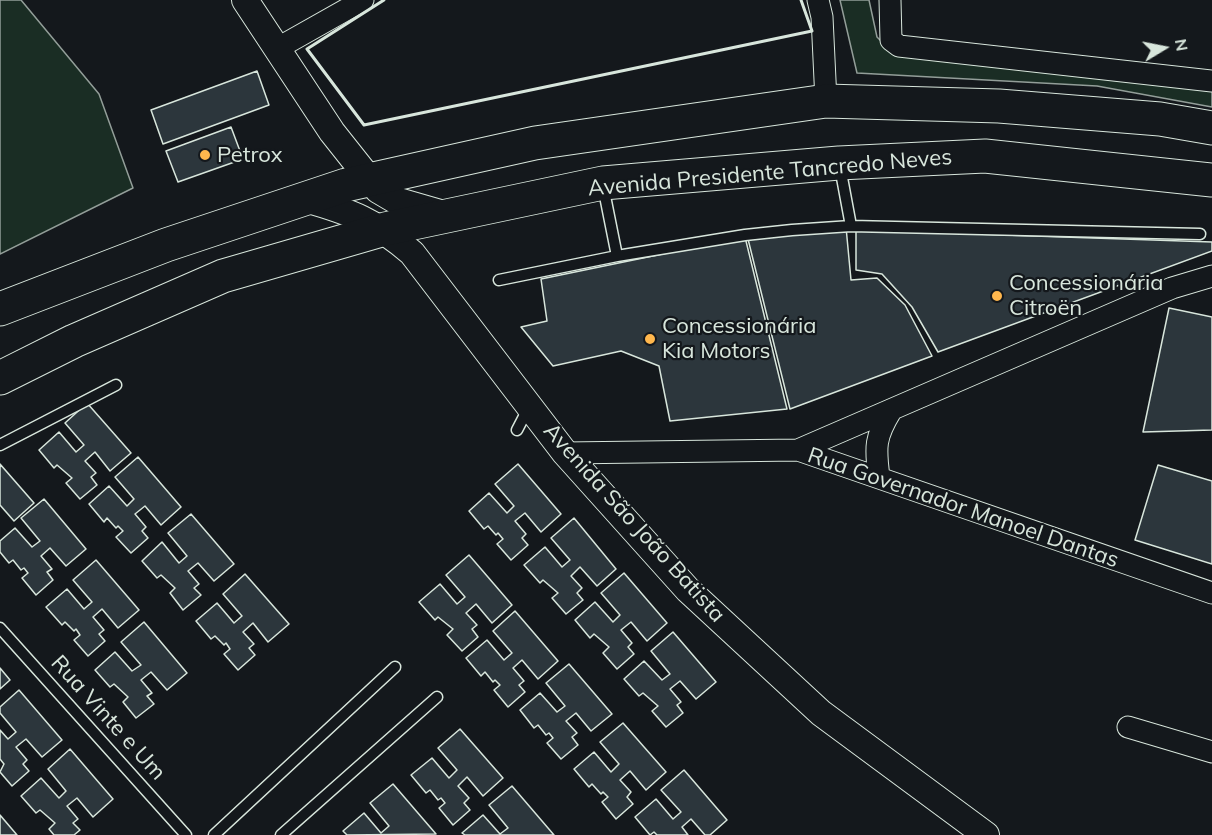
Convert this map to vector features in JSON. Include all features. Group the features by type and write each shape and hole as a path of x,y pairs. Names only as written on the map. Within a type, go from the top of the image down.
{"main road":[{"path":"0,309 166,245 305,199 370,179 535,143 826,101 999,105 1160,119 1212,128"},
{"name":"Avenida Presidente Tancredo Neves","path":"0,378 74,341 223,276 385,229 603,183 839,163 985,156 1212,180"}],"street":[{"path":"245,0 332,132 378,190 395,200 448,216"},
{"path":"278,48 363,0"},
{"path":"818,0 822,17 826,101"},
{"path":"890,0 891,40 899,46 1212,81"},
{"name":"Avenida São João Batista","path":"305,199 363,218 385,229 412,253 565,453 688,590 821,713 986,835"},
{"path":"798,450 1172,288 1212,276"},
{"path":"879,477 876,442 879,429 891,411"},
{"name":"Rua Governador Manoel Dantas","path":"565,453 798,450 1212,593"},
{"path":"1128,727 1212,752"}],"lane":[{"path":"839,163 850,226"},
{"path":"603,183 617,256"},
{"path":"499,280 617,256 745,235 850,226 1200,234"},
{"path":"0,445 116,385"},
{"path":"517,430 529,406"},
{"name":"Rua Vinte e Um","path":"0,628 186,835"},
{"path":"214,835 395,668"},
{"path":"282,835 437,696"}],"green space":[{"path":"0,0 21,0 99,94 133,188 0,254"},
{"path":"840,0 869,0 877,37 895,55 1212,90 1212,107 1097,86 857,73"}],"building":[{"path":"257,71 269,105 163,144 151,110"},
{"name":"Petrox","path":"231,127 243,159 178,182 166,151"},
{"path":"846,227 851,280 877,278 905,305 932,356 790,409 747,235"},
{"name":"Concessionária Citroën","path":"856,230 1212,242 1212,251 938,352 912,307 882,274 856,270"},
{"name":"Concessionária Kia Motors","path":"745,237 787,409 670,421 659,366 621,351 553,366 521,327 547,321 541,279"},
{"path":"1169,308 1212,317 1212,430 1143,432"},
{"path":"87,403 131,453 110,471 95,452 85,461 96,473 91,477 97,485 80,499 66,483 72,478 57,465 54,468 39,450 59,432 76,452 84,445 65,423"},
{"path":"138,457 181,507 161,525 145,506 135,514 146,527 142,531 148,538 131,553 116,537 123,531 118,526 116,528 107,518 104,522 89,504 109,486 127,506 134,499 115,477"},
{"path":"0,464 34,503 14,521 0,505"},
{"path":"518,464 561,514 541,532 525,513 515,521 526,534 522,538 528,545 511,560 497,544 503,539 498,533 496,535 488,526 484,529 469,511 489,493 507,513 514,506 495,484"},
{"path":"1158,465 1212,481 1212,564 1135,540"},
{"path":"44,499 86,549 66,566 50,548 41,556 52,569 47,572 53,580 36,595 22,578 28,573 24,568 21,570 13,560 9,563 0,552 0,541 15,528 32,547 40,541 21,518"},
{"path":"191,514 234,564 214,581 198,563 188,571 199,584 194,588 201,595 183,610 170,593 175,588 161,575 157,578 142,561 162,542 179,563 187,556 168,533"},
{"path":"574,518 616,569 597,586 580,567 571,576 582,588 577,593 583,600 566,614 552,598 558,593 543,580 540,583 524,565 545,547 562,567 570,560 551,538"},
{"path":"469,555 512,605 492,623 476,604 466,613 477,625 472,629 478,637 462,651 447,635 453,629 438,617 435,620 419,602 440,584 457,604 465,597 446,575"},
{"path":"96,560 139,610 118,628 102,609 93,617 104,630 99,634 105,641 88,656 74,640 80,635 76,629 74,631 65,622 62,625 46,607 67,589 84,609 92,602 73,580"},
{"path":"624,573 667,623 647,641 631,622 621,630 632,643 628,647 634,654 617,669 603,653 609,647 594,634 590,638 575,620 595,602 613,622 620,615 601,593"},
{"path":"245,574 289,624 268,642 253,623 243,632 254,644 249,648 255,655 238,670 224,654 230,649 226,643 224,645 215,636 211,639 196,621 217,603 234,623 242,616 223,594"},
{"path":"515,611 558,661 538,679 522,660 513,668 524,681 519,685 525,692 508,707 494,690 500,685 495,680 493,682 485,672 481,676 466,658 487,640 504,660 512,653 493,631"},
{"path":"144,622 187,673 167,690 151,672 141,680 152,693 147,696 154,704 136,718 123,702 128,697 114,684 110,687 95,670 115,652 132,671 141,665 121,642"},
{"path":"673,632 716,682 696,699 680,681 670,689 681,702 677,705 683,713 666,727 652,711 658,706 643,693 639,696 624,679 644,661 662,680 670,674 651,651"},
{"path":"569,664 612,714 591,731 576,713 566,721 577,733 572,737 578,745 561,759 547,743 553,738 549,733 546,735 538,725 534,728 520,710 540,693 557,712 565,706 546,683"},
{"path":"0,668 10,680 0,689"},
{"path":"19,690 62,740 42,757 26,739 16,747 27,760 23,764 29,771 12,786 0,772 4,764 0,759 0,730 8,739 16,732 0,713 0,707"},
{"path":"623,723 666,772 646,790 630,771 620,780 631,792 627,797 633,804 616,819 602,802 608,797 603,792 601,794 592,784 589,787 574,769 594,752 611,772 619,764 600,742"},
{"path":"460,729 503,778 483,796 467,777 458,786 469,798 464,803 470,810 453,825 439,808 445,803 441,798 438,800 430,790 426,793 411,775 432,758 449,778 457,770 438,748"},
{"path":"70,749 113,799 93,817 77,798 67,806 78,819 73,823 80,830 74,835 54,835 49,829 55,823 40,810 36,813 21,796 41,778 59,798 66,791 48,769"},
{"path":"684,770 727,820 710,835 705,835 691,819 682,827 688,835 657,835 654,832 650,835 635,817 656,799 673,819 681,812 661,790"},
{"path":"393,784 436,834 347,835 343,831 364,813 381,833 389,826 370,803"},
{"path":"512,786 554,835 465,835 462,833 483,815 500,834 508,828 489,805"},
{"path":"0,815 17,835 0,835"}],"wall":[{"path":"384,0 307,49 364,125 812,31 801,0"}],"place":[{"name":"Petrox","path":"205,155"},
{"name":"Concessionária Citroën","path":"997,296"},
{"name":"Concessionária Kia Motors","path":"650,339"}]}
